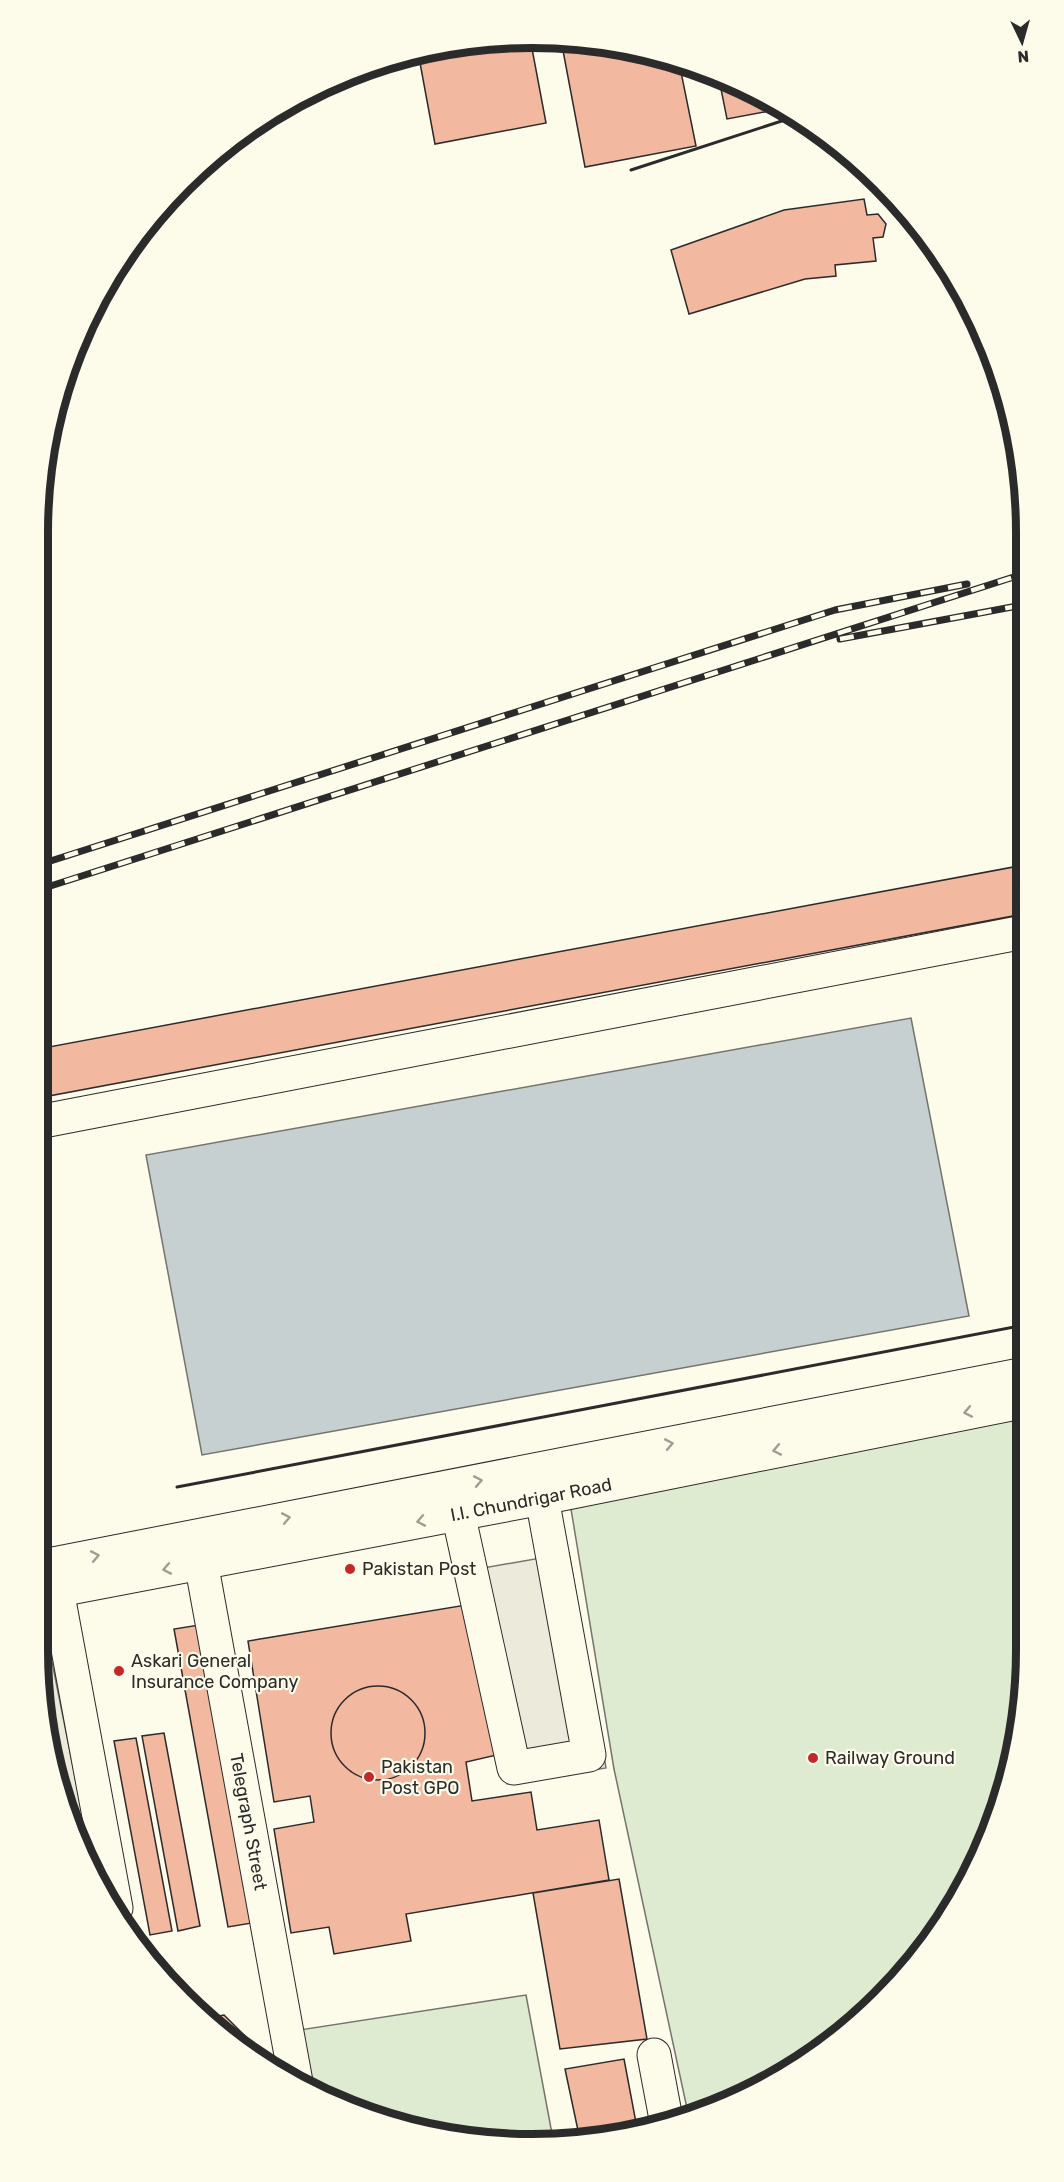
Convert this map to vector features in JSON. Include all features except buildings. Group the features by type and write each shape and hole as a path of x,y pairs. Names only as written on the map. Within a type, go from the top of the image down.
{"main road":[{"path":"48,1120 1016,934"},
{"name":"I.I. Chundrigar Road","path":"48,1583 1016,1376"},
{"name":"I.I. Chundrigar Road","path":"48,1583 201,1562 542,1498 1016,1403"},
{"path":"458,1514 514,1768 590,1755 542,1498"},
{"name":"Telegraph Street","path":"201,1562 294,2071"},
{"path":"48,1602 112,1890"},
{"path":"654,2055 665,2115"}],"green space":[{"name":"Railway Ground","path":"1016,1403 1016,1650 1012,1713 1000,1775 979,1835 951,1892 916,1945 874,1992 827,2034 774,2069 746,2084 687,2108 614,1769 571,1509 756,1454"},
{"path":"526,1995 552,2133 469,2130 407,2118 376,2108 318,2084 288,2068 280,2033"}],"shaded area":[{"path":"911,1018 969,1316 202,1455 146,1155"},
{"path":"569,1553 606,1768 507,1784 466,1571"},
{"path":"48,1652 50,1652 83,1817 78,1818 74,1806 57,1744 52,1713"}],"railway":[{"path":"48,887 1016,576"},
{"path":"48,862 835,610 967,584"},
{"path":"840,639 1016,606"}],"wall":[{"path":"631,170 785,120"},
{"path":"177,1487 1016,1327"}],"place":[{"name":"Pakistan Post","path":"350,1569"},
{"name":"Askari General Insurance Company","path":"119,1671"},
{"name":"Railway Ground","path":"813,1758"},
{"name":"Pakistan Post GPO","path":"369,1777"}]}
